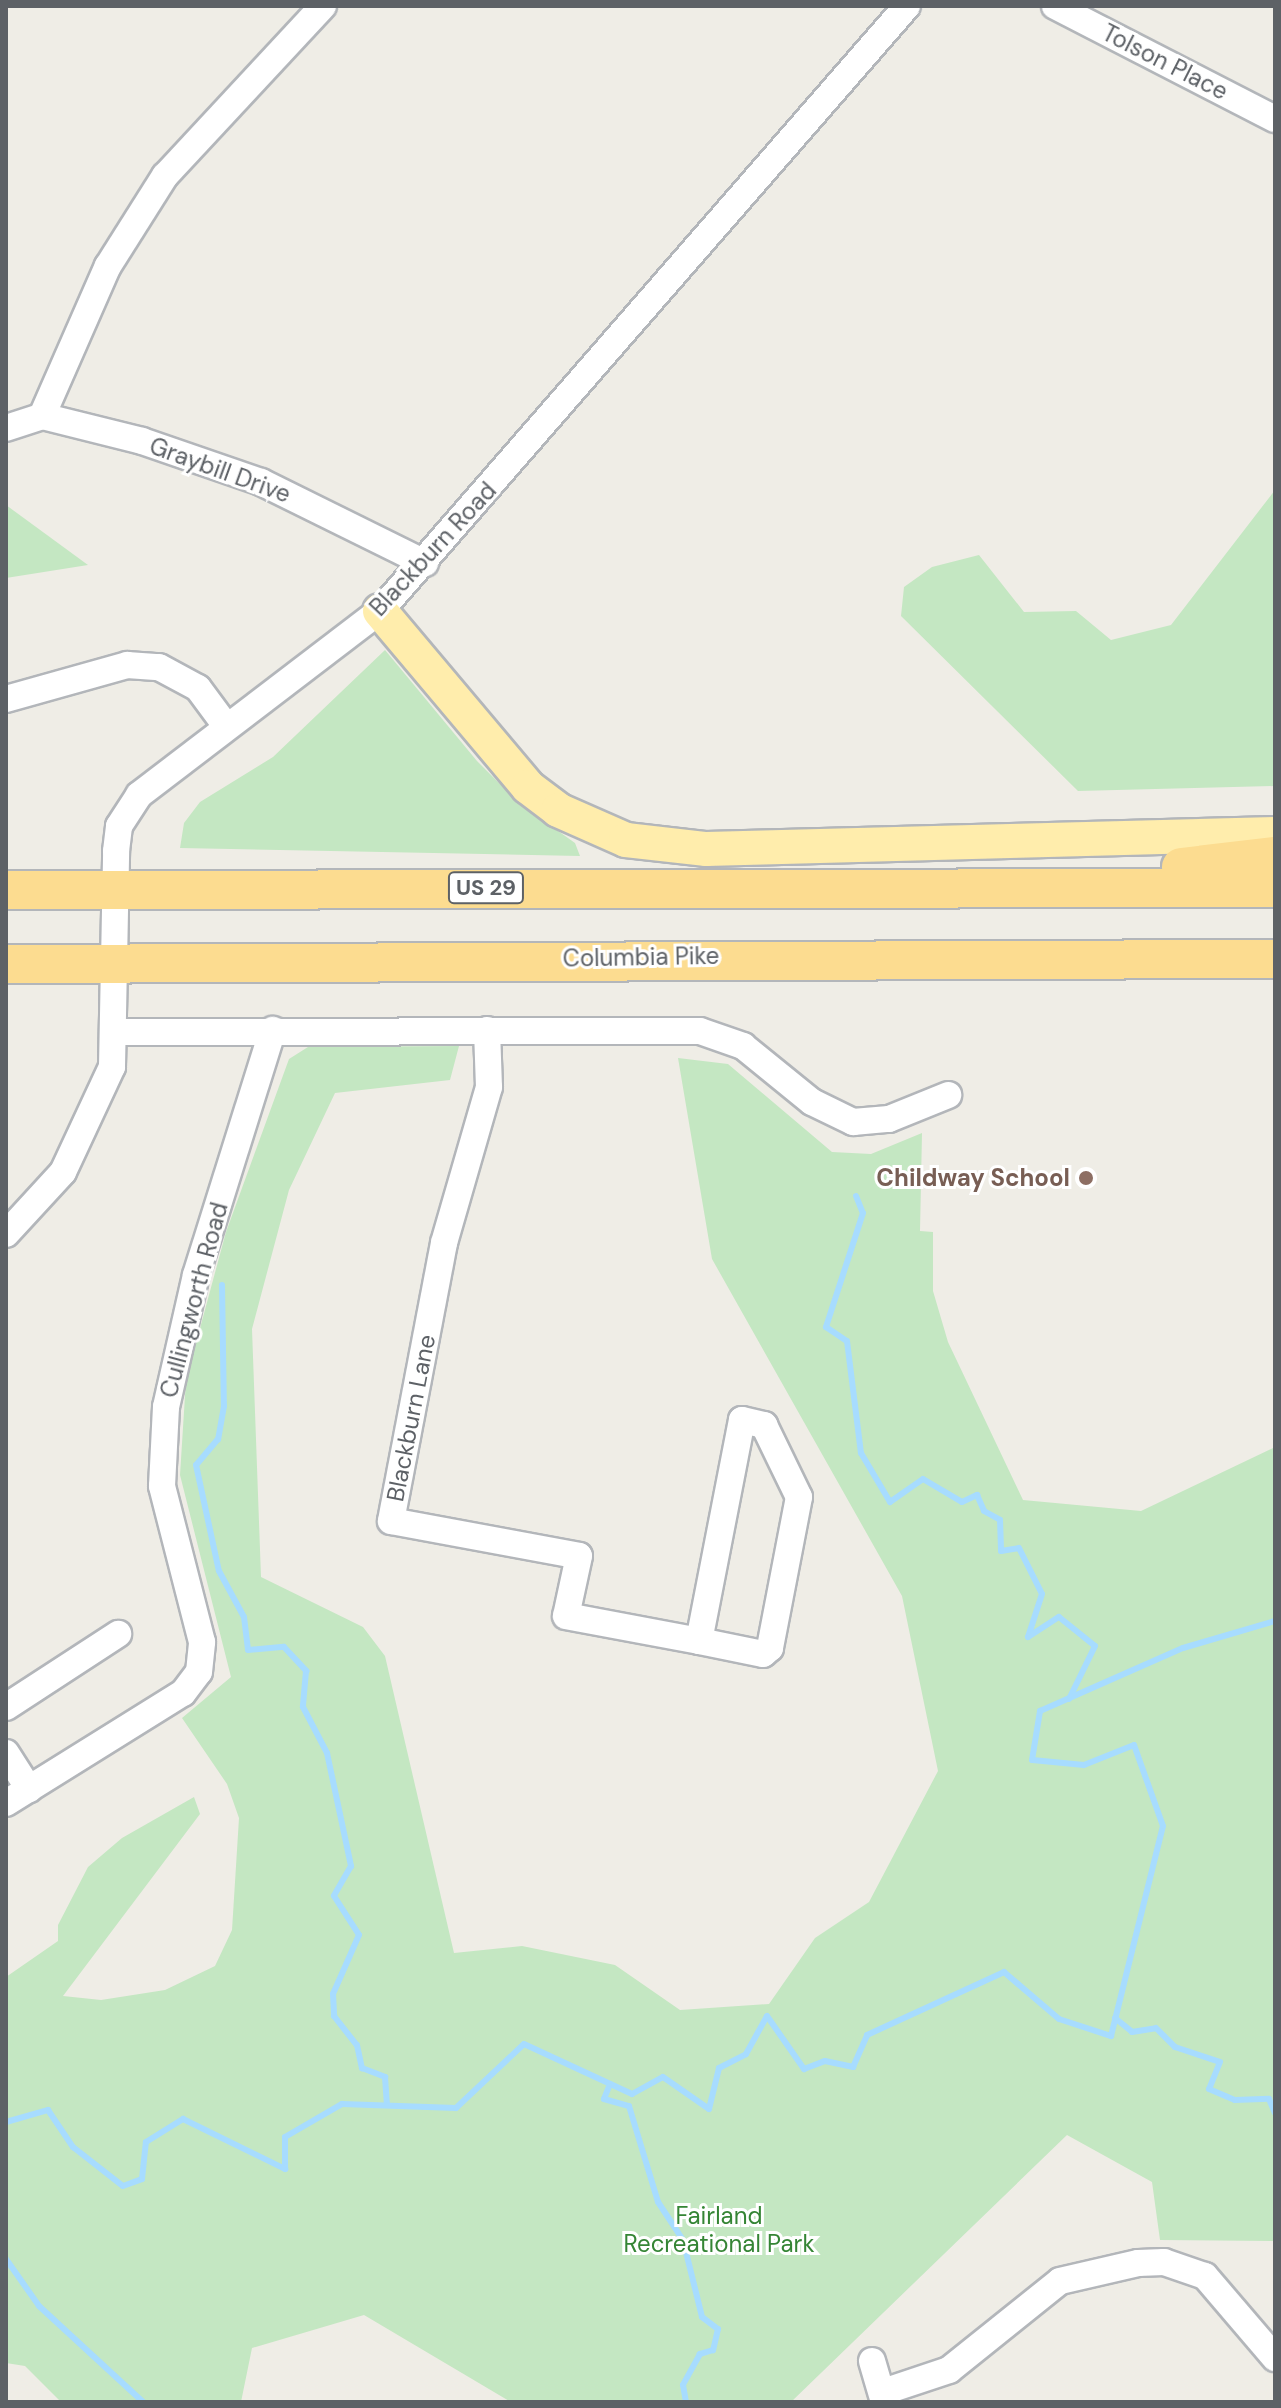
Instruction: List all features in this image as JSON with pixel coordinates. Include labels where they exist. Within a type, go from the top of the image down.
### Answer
[{"type":"highway","points":[[855,887],[1275,856]]},
{"type":"highway","name":"US 29","points":[[6,890],[1275,888]]},
{"type":"highway","name":"Columbia Pike","points":[[6,964],[1275,959]]},
{"type":"main road","points":[[380,611],[528,787],[570,816],[626,840],[706,849],[1275,834]]},
{"type":"street","points":[[6,428],[42,416],[108,266],[165,176],[323,6]]},
{"type":"street","name":"Blackburn Road","points":[[6,1234],[40,1204],[84,1137],[112,1067],[116,1032],[116,851],[127,811],[226,726],[380,611],[425,563],[907,6]]},
{"type":"street","name":"Tolson Place","points":[[1055,6],[1275,119]]},
{"type":"street","name":"Graybill Drive","points":[[42,416],[261,482],[425,563]]},
{"type":"street","points":[[6,699],[127,665],[159,667],[198,688],[226,726]]},
{"type":"street","points":[[116,1032],[657,1028],[725,1037],[812,1102],[853,1122],[889,1119],[948,1095]]},
{"type":"street","name":"Cullingworth Road","points":[[6,1803],[183,1693],[199,1672],[202,1642],[162,1486],[166,1407],[196,1275],[273,1030]]},
{"type":"street","name":"Blackburn Lane","points":[[487,1030],[489,1087],[444,1243],[391,1521],[579,1556],[566,1616],[763,1654],[770,1648],[799,1497],[764,1425],[742,1420],[699,1641]]},
{"type":"street","points":[[6,1707],[118,1634]]},
{"type":"street","points":[[6,1753],[29,1789]]},
{"type":"street","points":[[872,2361],[883,2397],[949,2370],[1060,2281],[1138,2263],[1164,2262],[1205,2276],[1275,2358]]},
{"type":"green space","points":[[1275,490],[1275,786],[1078,791],[901,616],[904,587],[932,567],[979,555],[1024,612],[1076,611],[1111,640],[1171,625]]},
{"type":"green space","points":[[6,505],[88,565],[6,578]]},
{"type":"green space","points":[[385,650],[477,761],[520,804],[575,843],[580,856],[180,848],[184,823],[200,802],[273,757]]},
{"type":"green space","name":"Fairland Recreational Park","points":[[459,1046],[450,1080],[335,1093],[289,1190],[252,1329],[261,1577],[363,1627],[385,1656],[454,1953],[522,1946],[615,1965],[680,2010],[769,2004],[815,1938],[869,1902],[938,1771],[902,1596],[712,1259],[678,1058],[728,1064],[832,1152],[871,1154],[922,1133],[920,1231],[933,1232],[933,1291],[948,1342],[1023,1500],[1141,1511],[1275,1447],[1275,2241],[1160,2240],[1152,2182],[1067,2135],[791,2402],[511,2402],[364,2315],[252,2348],[241,2402],[61,2402],[25,2366],[6,2363],[6,1977],[58,1941],[58,1925],[88,1867],[122,1838],[194,1797],[200,1814],[63,1996],[101,2000],[165,1990],[215,1966],[232,1930],[239,1818],[227,1784],[182,1718],[231,1677],[180,1475],[186,1380],[226,1232],[289,1059],[308,1047]]},
{"type":"waterway","points":[[856,1196],[863,1213],[826,1327],[847,1341],[861,1453],[890,1502],[923,1479],[962,1502],[977,1495],[984,1511],[1000,1520],[1001,1551],[1019,1548],[1042,1594],[1028,1637],[1059,1617],[1095,1646],[1069,1699]]},
{"type":"waterway","points":[[222,1285],[224,1406],[218,1439],[196,1465],[219,1571],[244,1617],[248,1650],[284,1647],[306,1671],[303,1707],[327,1753],[351,1866],[334,1896],[359,1935],[333,1994],[334,2016],[357,2045],[362,2068],[385,2077],[387,2105]]},
{"type":"waterway","points":[[6,2122],[48,2110],[73,2147],[123,2186],[142,2179],[146,2142],[183,2119],[285,2169],[285,2137],[342,2104],[456,2108],[524,2044],[632,2094],[663,2077],[709,2109],[719,2068],[746,2054],[767,2016],[804,2069],[825,2061],[853,2067],[867,2035],[1004,1972],[1059,2019],[1111,2036],[1163,1826],[1134,1745],[1084,1765],[1032,1760],[1040,1711],[1183,1648],[1275,1621]]},
{"type":"waterway","points":[[1115,2018],[1132,2032],[1156,2028],[1175,2047],[1220,2062],[1209,2089],[1235,2100],[1269,2099],[1275,2113]]},
{"type":"waterway","points":[[610,2084],[604,2099],[629,2106],[658,2202],[683,2240],[702,2317],[718,2329],[713,2350],[700,2354],[683,2385],[686,2402]]},
{"type":"waterway","points":[[6,2259],[39,2306],[143,2402]]},
{"type":"place","name":"Childway School","points":[[1086,1178]]}]
